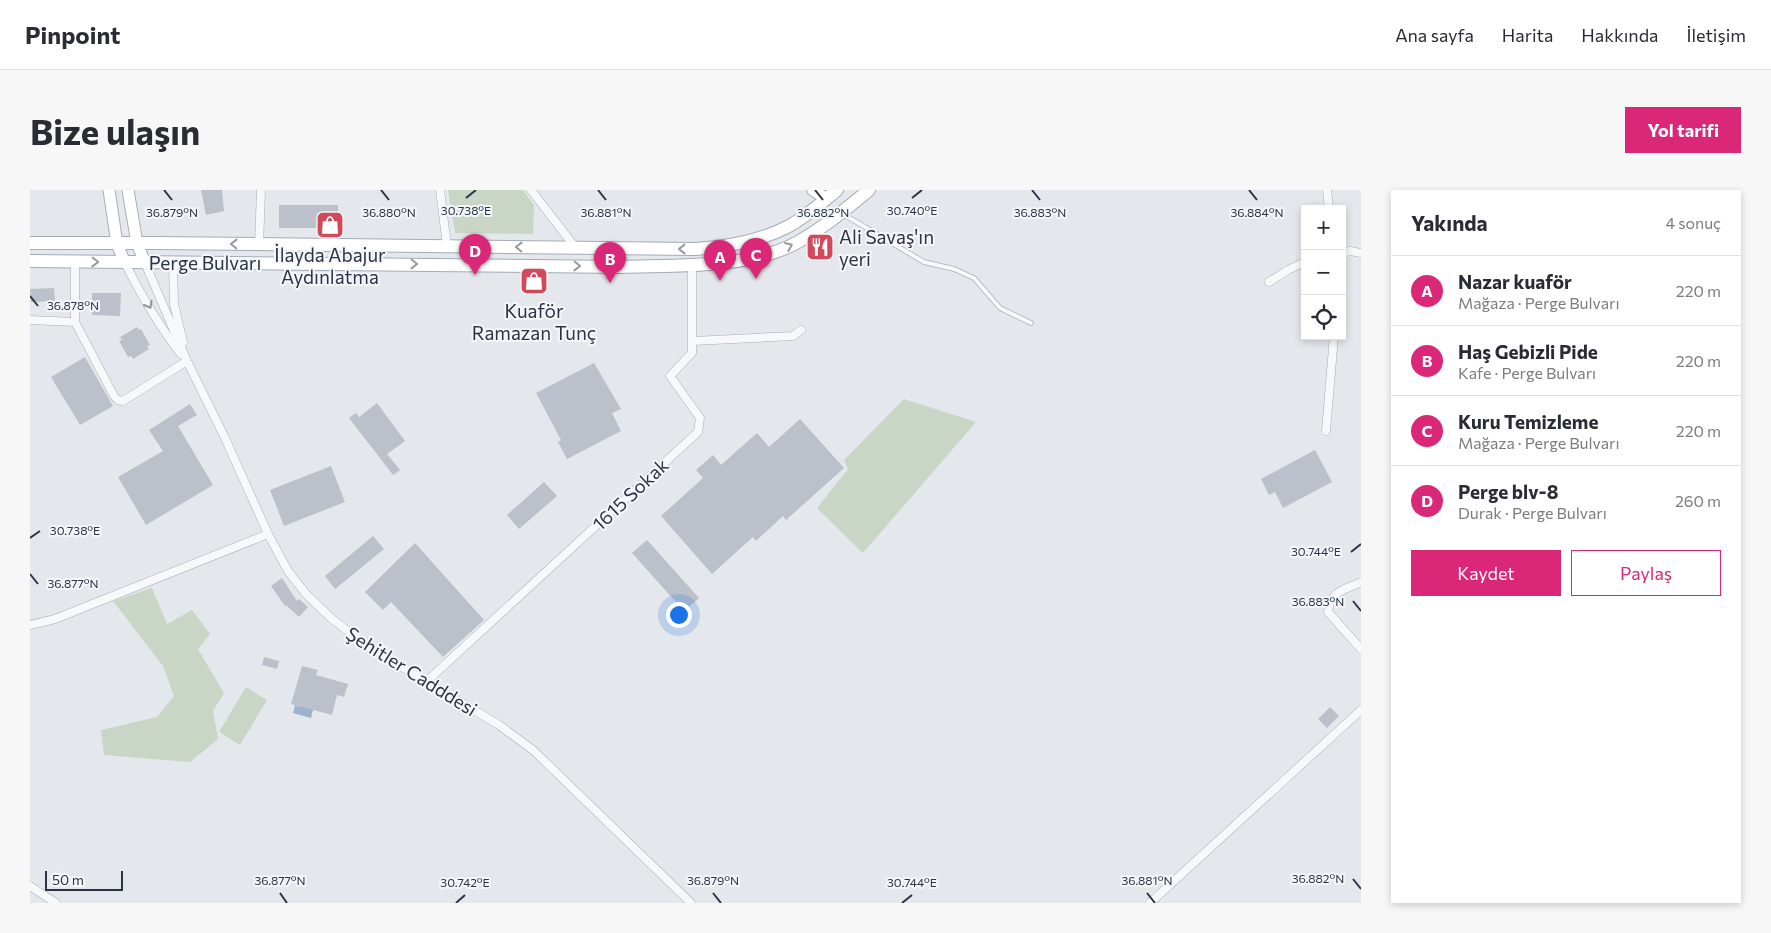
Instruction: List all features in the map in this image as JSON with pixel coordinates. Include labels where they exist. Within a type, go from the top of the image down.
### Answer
[{"type":"main road","points":[[109,190],[117,244],[125,263]]},
{"type":"main road","points":[[128,190],[137,243],[146,262]]},
{"type":"main road","points":[[813,190],[827,199]]},
{"type":"main road","name":"Perge Bulvarı","points":[[30,243],[696,249],[735,245],[760,238],[787,227],[807,215],[837,190]]},
{"type":"main road","name":"Perge Bulvarı","points":[[30,260],[125,263],[622,267],[692,265],[760,257],[797,242],[841,213],[869,190]]},
{"type":"street","points":[[259,245],[261,190]]},
{"type":"street","points":[[440,190],[447,246]]},
{"type":"street","points":[[531,190],[575,247]]},
{"type":"street","points":[[1327,190],[1329,205]]},
{"type":"street","points":[[1346,252],[1361,253]]},
{"type":"street","points":[[75,262],[75,322],[114,396],[118,400],[124,401],[187,361]]},
{"type":"street","points":[[146,262],[187,361]]},
{"type":"street","points":[[173,262],[174,304],[187,361]]},
{"type":"street","points":[[125,263],[165,333],[187,361]]},
{"type":"street","points":[[1269,282],[1301,264]]},
{"type":"street","name":"1615 Sokak","points":[[426,682],[698,432],[700,418],[670,376],[692,353],[692,265]]},
{"type":"street","points":[[30,320],[75,322]]},
{"type":"street","points":[[693,341],[793,336],[801,330]]},
{"type":"street","points":[[1326,431],[1334,340]]},
{"type":"street","name":"Şehitler Cadddesi","points":[[187,361],[225,438],[268,534],[288,571],[306,594],[322,610],[369,648],[498,725],[533,750],[691,903]]},
{"type":"street","points":[[30,625],[55,618],[268,534]]},
{"type":"street","points":[[1361,582],[1335,594],[1329,602],[1328,612],[1361,649]]},
{"type":"street","points":[[1150,903],[1361,710]]},
{"type":"street","points":[[30,898],[32,888],[56,903]]},
{"type":"lane","points":[[841,213],[924,262],[954,269],[974,278],[1000,308],[1031,323]]},
{"type":"green space","points":[[448,190],[523,190],[534,205],[533,234],[455,233]]},
{"type":"green space","points":[[904,399],[976,422],[863,553],[817,508],[848,469],[844,460]]},
{"type":"green space","points":[[152,588],[167,624],[192,610],[210,634],[198,649],[224,693],[213,711],[218,739],[190,762],[104,755],[101,730],[157,717],[174,696],[163,666],[113,601]]},
{"type":"green space","points":[[246,687],[267,700],[240,745],[219,732]]},
{"type":"water","points":[[302,704],[313,710],[311,718],[293,713],[295,705],[301,707]]},
{"type":"building","points":[[201,190],[222,190],[224,211],[206,215]]},
{"type":"building","points":[[279,205],[338,205],[338,228],[279,228]]},
{"type":"building","points":[[54,288],[55,301],[31,302],[30,289]]},
{"type":"building","points":[[92,293],[121,293],[120,316],[92,315]]},
{"type":"building","points":[[137,327],[139,330],[141,329],[150,345],[147,346],[149,349],[133,359],[131,356],[128,357],[119,341],[122,340],[120,337]]},
{"type":"building","points":[[85,357],[113,406],[80,425],[51,377]]},
{"type":"building","points":[[594,363],[621,409],[612,413],[621,431],[567,459],[558,442],[561,440],[536,393]]},
{"type":"building","points":[[377,403],[405,441],[387,454],[400,470],[393,475],[349,418],[356,413],[359,417]]},
{"type":"building","points":[[190,404],[197,415],[178,426],[213,485],[146,525],[118,477],[163,451],[149,430]]},
{"type":"building","points":[[800,419],[844,468],[786,520],[783,516],[756,541],[753,537],[712,574],[661,516],[703,478],[696,470],[713,455],[721,465],[757,433],[769,447]]},
{"type":"building","points":[[1315,450],[1332,482],[1283,508],[1275,492],[1269,495],[1261,479]]},
{"type":"building","points":[[331,466],[345,502],[284,526],[270,490]]},
{"type":"building","points":[[544,482],[557,496],[519,529],[507,515]]},
{"type":"building","points":[[373,536],[384,549],[335,589],[325,576]]},
{"type":"building","points":[[647,540],[699,598],[684,611],[632,553]]},
{"type":"building","points":[[415,543],[484,620],[443,657],[391,602],[383,610],[365,592]]},
{"type":"building","points":[[282,578],[297,601],[299,599],[308,607],[299,617],[285,606],[271,586]]},
{"type":"building","points":[[264,657],[279,661],[277,669],[262,665]]},
{"type":"building","points":[[302,666],[318,670],[316,675],[348,684],[344,697],[337,695],[332,715],[291,704]]},
{"type":"building","points":[[1330,707],[1339,716],[1327,728],[1318,719]]},
{"type":"place","name":"İlayda Abajur Aydınlatma","points":[[330,225]]},
{"type":"place","name":"Ali Savaş'ın yeri","points":[[820,247]]},
{"type":"place","name":"Perge blv-8","points":[[475,275]]},
{"type":"place","name":"Kuru Temizleme","points":[[756,279]]},
{"type":"place","name":"Kuaför Ramazan Tunç","points":[[534,281]]},
{"type":"place","name":"Nazar kuaför","points":[[720,281]]},
{"type":"place","name":"Haş Gebizli Pide","points":[[610,283]]}]
